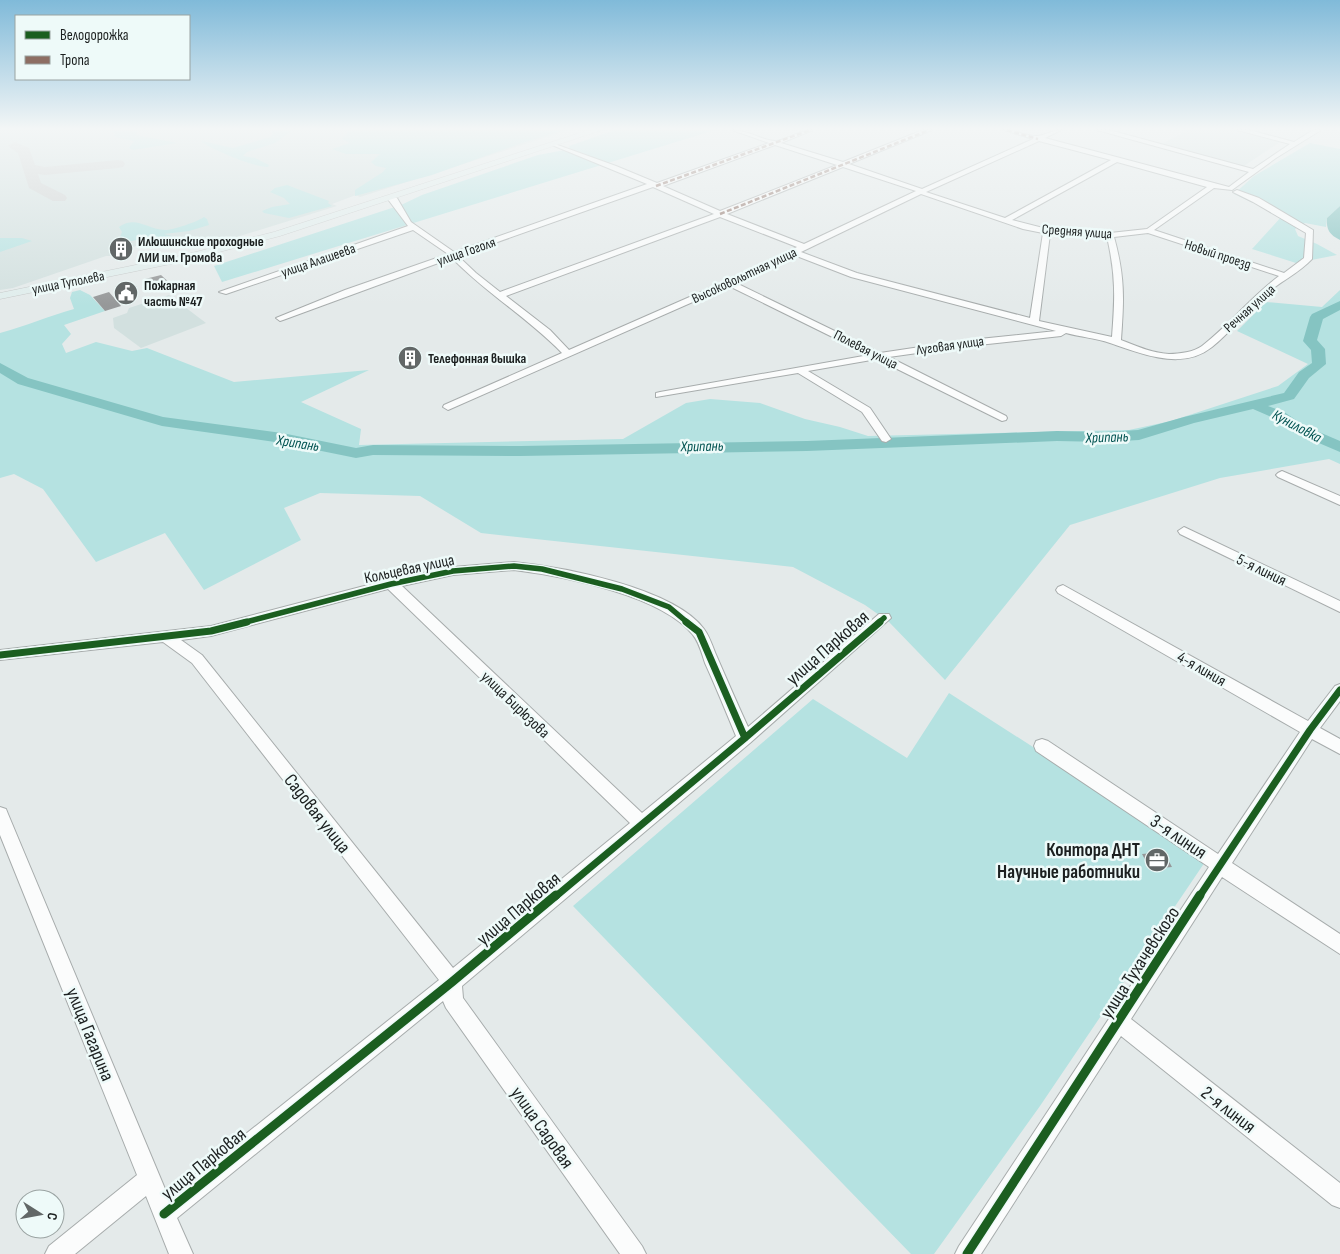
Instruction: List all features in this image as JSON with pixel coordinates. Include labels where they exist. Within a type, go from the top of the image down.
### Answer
[{"type":"main road","name":"улица Туполева","points":[[224,249],[408,189]]},
{"type":"main road","name":"улица Туполева","points":[[0,296],[224,249],[420,189]]},
{"type":"street","name":"улица Гоголя","points":[[280,318],[644,189]]},
{"type":"street","points":[[662,189],[803,247]]},
{"type":"street","points":[[500,296],[784,189]]},
{"type":"street","name":"Средняя улица","points":[[914,189],[922,191],[924,194],[1026,227],[1047,231],[1110,235],[1149,231]]},
{"type":"street","name":"Высоковольтная улица","points":[[448,407],[729,283],[928,189]]},
{"type":"street","points":[[1007,220],[1064,189]]},
{"type":"street","points":[[1149,231],[1162,220],[1210,189]]},
{"type":"street","points":[[1224,189],[1234,189]]},
{"type":"street","name":"Речная улица","points":[[1072,332],[1093,335],[1138,351],[1156,355],[1192,355],[1204,348],[1230,326],[1263,292],[1308,259],[1310,232],[1234,189]]},
{"type":"street","points":[[391,198],[408,223],[454,255],[473,275],[547,332],[568,353]]},
{"type":"street","name":"улица Алашеева","points":[[223,292],[413,227]]},
{"type":"street","points":[[1034,322],[1047,231]]},
{"type":"street","name":"Новый проезд","points":[[1149,231],[1286,276]]},
{"type":"street","points":[[1110,235],[1118,266],[1120,295],[1116,342]]},
{"type":"street","points":[[794,252],[854,275],[1072,332]]},
{"type":"street","name":"Полевая улица","points":[[729,283],[1002,418]]},
{"type":"street","name":"Луговая улица","points":[[660,395],[879,356],[999,338],[1072,332]]},
{"type":"street","points":[[800,370],[866,410],[886,439]]},
{"type":"street","points":[[1282,475],[1340,501]]},
{"type":"street","name":"5-я линия","points":[[1184,531],[1340,607]]},
{"type":"street","name":"Кольцевая улица","points":[[0,655],[166,637],[220,629],[391,584],[453,571],[514,566],[542,569],[622,589],[669,607],[699,632],[745,738]]},
{"type":"street","name":"улица Бирюзова","points":[[391,584],[642,824]]},
{"type":"street","name":"4-я линия","points":[[1063,590],[1340,747]]},
{"type":"street","name":"улица Парковая","points":[[164,1214],[452,992],[642,824],[884,618]]},
{"type":"street","name":"Садовая улица","points":[[166,637],[197,659],[452,992]]},
{"type":"street","name":"улица Тухачевского","points":[[967,1254],[1220,865],[1310,730],[1340,690]]},
{"type":"street","name":"3-я линия","points":[[1042,746],[1180,836],[1340,945]]},
{"type":"street","name":"улица Гагарина","points":[[0,814],[181,1254]]},
{"type":"street","name":"улица Садовая","points":[[452,992],[634,1254]]},
{"type":"street","name":"2-я линия","points":[[1118,1021],[1340,1197]]},
{"type":"street","points":[[57,1254],[150,1179]]},
{"type":"shaded area","points":[[0,189],[386,189],[360,197],[356,195],[332,204],[337,206],[201,248],[138,245],[114,256],[106,256],[13,288],[0,290]]},
{"type":"shaded area","points":[[274,189],[296,189],[329,201],[328,203],[332,206],[289,218],[264,213],[262,211],[272,207],[290,204],[284,198],[270,192]]},
{"type":"shaded area","points":[[357,189],[382,189],[355,196],[355,190]]},
{"type":"shaded area","points":[[441,189],[525,189],[222,282],[214,266],[401,205]]},
{"type":"shaded area","points":[[1240,189],[1340,189],[1340,206],[1327,218],[1326,227],[1305,223],[1295,229],[1298,236],[1337,255],[1296,263],[1252,249],[1282,216],[1234,194]]},
{"type":"shaded area","points":[[1340,206],[1340,240],[1329,232],[1327,218]]},
{"type":"shaded area","points":[[204,217],[209,225],[189,231],[164,234],[172,236],[166,238],[140,239],[121,243],[113,242],[120,237],[122,232],[119,227],[131,222],[165,230],[185,225]]},
{"type":"shaded area","points":[[0,238],[22,238],[32,241],[0,252]]},
{"type":"shaded area","points":[[80,290],[90,295],[105,311],[64,325],[71,334],[62,344],[66,353],[96,342],[132,351],[147,348],[234,382],[369,370],[301,402],[361,429],[359,445],[623,439],[686,403],[710,399],[760,403],[805,419],[868,436],[1129,430],[1171,421],[1278,386],[1308,364],[1237,331],[1266,302],[1322,307],[1340,290],[1340,464],[1329,459],[1220,478],[1070,525],[945,680],[889,622],[865,605],[793,567],[481,533],[420,496],[320,493],[284,508],[301,540],[204,590],[165,533],[96,562],[43,489],[14,474],[0,478],[0,333],[74,309],[70,298],[72,292]]},
{"type":"shaded area","points":[[169,295],[206,323],[141,348],[114,328],[113,318],[127,313],[129,308]]},
{"type":"shaded area","points":[[949,693],[1207,859],[1040,1106],[934,1254],[911,1254],[573,906],[813,699],[907,758]]},
{"type":"building","points":[[161,275],[173,286],[157,291],[145,279]]},
{"type":"building","points":[[109,292],[121,306],[105,311],[93,297]]},
{"type":"building","name":"Контора ДНТ Научные работники","points":[[1164,852],[1172,867],[1150,869],[1142,854]]},
{"type":"waterway","name":"Хрипань","points":[[1256,404],[1289,396],[1304,375],[1319,364],[1318,349],[1310,341],[1317,317],[1340,305]]},
{"type":"waterway","name":"Хрипань","points":[[0,367],[23,381],[162,421],[282,438],[356,453],[373,450],[520,451],[807,446],[1057,436],[1105,437],[1139,435],[1189,420],[1256,404]]},
{"type":"waterway","name":"Куниловка","points":[[1256,404],[1260,408],[1279,415],[1299,429],[1340,447]]},
{"type":"taxiway","points":[[41,189],[59,198]]},
{"type":"marked path","points":[[720,214],[783,189]]},
{"type":"cycle path","points":[[0,655],[211,631],[391,584],[453,571],[514,566],[542,569],[622,589],[669,607],[699,632],[745,738]]},
{"type":"cycle path","points":[[164,1214],[452,982],[745,738],[884,618]]},
{"type":"cycle path","points":[[967,1254],[1220,865],[1310,730],[1340,690]]},
{"type":"place","name":"Илюшинские проходные ЛИИ им. Громова","points":[[121,249]]},
{"type":"place","name":"Пожарная часть №47","points":[[126,293]]},
{"type":"place","name":"Телефонная вышка","points":[[410,358]]},
{"type":"place","name":"Контора ДНТ Научные работники","points":[[1157,860]]}]
